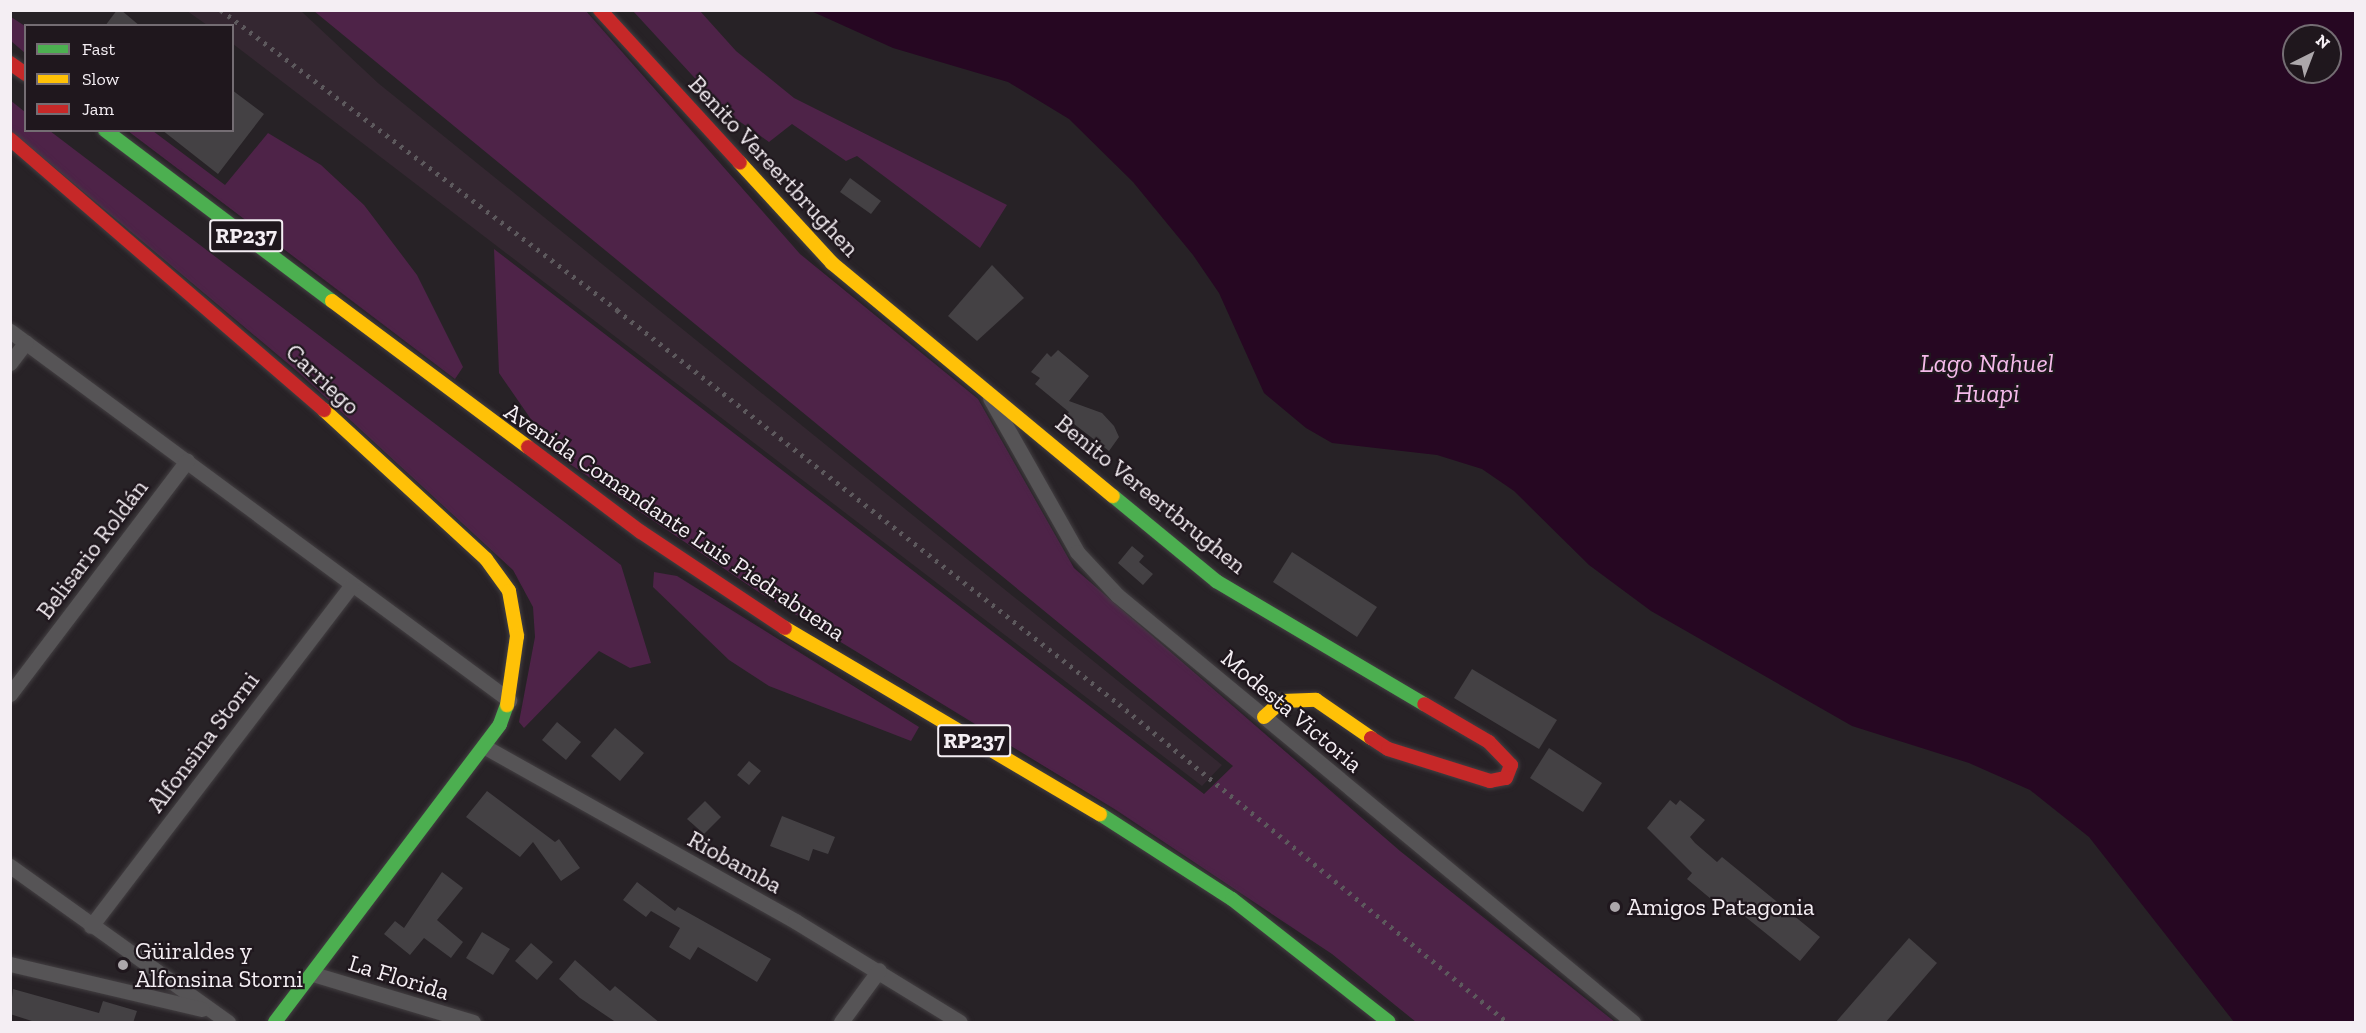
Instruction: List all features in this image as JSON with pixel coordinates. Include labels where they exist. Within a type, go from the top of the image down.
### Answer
[{"type":"street","name":"Benito Vereertbrughen","points":[[600,10],[795,228],[1216,581],[1490,742],[1511,765],[1506,778],[1490,782],[1388,749],[1316,700],[1281,701],[1264,717]]},
{"type":"street","points":[[10,63],[24,73]]},
{"type":"street","name":"Avenida Comandante Luis Piedrabuena","points":[[108,132],[641,532],[768,618],[1130,832],[1232,899],[1389,1023]]},
{"type":"street","name":"Carriego","points":[[10,139],[267,358],[486,560],[509,591],[517,636],[509,700],[485,747],[275,1023]]},
{"type":"street","points":[[10,331],[187,461],[351,586],[509,700]]},
{"type":"street","points":[[10,363],[26,342]]},
{"type":"street","name":"Modesta Victoria","points":[[982,384],[1077,552],[1117,595],[1634,1023]]},
{"type":"street","name":"Belisario Roldán","points":[[10,694],[187,461]]},
{"type":"street","name":"Alfonsina Storni","points":[[91,926],[351,586]]},
{"type":"street","name":"Riobamba","points":[[485,747],[879,970],[960,1023]]},
{"type":"street","points":[[10,866],[228,1023]]},
{"type":"street","points":[[10,964],[208,1010]]},
{"type":"street","points":[[841,1023],[879,970]]},
{"type":"street","name":"La Florida","points":[[313,974],[473,1023]]},
{"type":"shaded area","points":[[187,11],[301,11],[378,83],[1222,765],[1202,786],[234,45],[234,24],[206,24]]},
{"type":"shaded area","points":[[314,11],[586,11],[800,254],[978,399],[1074,568],[1400,851],[1615,1022],[1416,1022],[1332,954],[1116,810],[757,591],[555,454],[499,373],[494,249],[1204,794],[1233,766]]},
{"type":"shaded area","points":[[633,11],[700,11],[736,51],[794,98],[1007,205],[980,248],[857,156],[846,161],[792,124],[769,142],[726,112]]},
{"type":"shaded area","points":[[11,17],[24,25],[24,52],[11,41]]},
{"type":"shaded area","points":[[10,100],[24,111],[24,132],[51,132],[621,565],[651,663],[630,668],[599,651],[524,728],[519,722],[535,637],[533,607],[513,570],[298,372],[11,131]]},
{"type":"shaded area","points":[[129,132],[154,132],[225,185],[268,133],[321,165],[364,205],[417,275],[463,367],[455,379]]},
{"type":"shaded area","points":[[654,572],[677,576],[919,727],[911,741],[769,686],[729,660],[653,587]]},
{"type":"water","name":"Lago Nahuel Huapi","points":[[811,11],[2355,11],[2355,1022],[2234,1022],[2089,837],[2030,790],[1969,763],[1852,726],[1651,611],[1589,565],[1514,491],[1482,469],[1437,455],[1332,443],[1306,428],[1264,393],[1219,293],[1193,255],[1133,182],[1069,119],[1008,82],[893,48]]},
{"type":"building","points":[[117,10],[121,10],[138,24],[106,24]]},
{"type":"building","points":[[234,92],[264,114],[218,174],[165,132],[234,132]]},
{"type":"building","points":[[850,178],[881,201],[871,214],[840,192]]},
{"type":"building","points":[[992,265],[1024,298],[977,341],[948,316]]},
{"type":"building","points":[[1058,350],[1089,376],[1069,401],[1102,413],[1114,426],[1119,437],[1109,451],[1065,417],[1069,412],[1035,384],[1040,378],[1031,372],[1047,353],[1051,357]]},
{"type":"building","points":[[1132,546],[1144,556],[1139,562],[1153,574],[1143,585],[1118,563]]},
{"type":"building","points":[[1292,552],[1377,607],[1357,637],[1273,582]]},
{"type":"building","points":[[1472,669],[1557,720],[1539,749],[1454,698]]},
{"type":"building","points":[[557,722],[581,742],[566,760],[542,740]]},
{"type":"building","points":[[615,728],[644,753],[620,781],[591,756]]},
{"type":"building","points":[[1549,748],[1602,783],[1583,812],[1530,778]]},
{"type":"building","points":[[749,761],[761,771],[749,785],[737,775]]},
{"type":"building","points":[[487,791],[555,842],[559,839],[580,868],[561,881],[533,842],[520,857],[466,817]]},
{"type":"building","points":[[1670,800],[1676,805],[1680,800],[1705,820],[1690,837],[1695,843],[1717,862],[1722,857],[1820,937],[1800,961],[1722,898],[1717,904],[1687,879],[1692,873],[1647,828]]},
{"type":"building","points":[[705,801],[721,817],[704,834],[687,819]]},
{"type":"building","points":[[782,816],[835,837],[828,854],[813,849],[809,861],[770,846]]},
{"type":"building","points":[[442,872],[463,888],[437,920],[463,942],[451,958],[424,938],[410,955],[384,934],[395,921],[404,928]]},
{"type":"building","points":[[637,882],[675,911],[678,907],[771,959],[757,982],[698,947],[690,960],[669,947],[680,928],[651,911],[646,917],[623,900]]},
{"type":"building","points":[[482,932],[510,949],[493,975],[466,958]]},
{"type":"building","points":[[1909,938],[1937,963],[1885,1023],[1835,1023]]},
{"type":"building","points":[[531,943],[553,962],[537,980],[515,961]]},
{"type":"building","points":[[575,960],[610,991],[615,986],[660,1023],[617,1023],[580,998],[559,979]]},
{"type":"building","points":[[13,989],[99,1013],[103,1001],[137,1011],[133,1023],[38,1023],[10,1014]]},
{"type":"railway","points":[[221,10],[617,310],[1119,704],[1507,1022]]},
{"type":"traffic: fast","points":[[108,132],[332,301]]},
{"type":"traffic: fast","points":[[1113,496],[1216,581],[1424,704]]},
{"type":"traffic: fast","points":[[275,1022],[500,724],[507,705]]},
{"type":"traffic: fast","points":[[1100,814],[1232,899],[1389,1022]]},
{"type":"traffic: slow","points":[[740,163],[832,263],[1113,496]]},
{"type":"traffic: slow","points":[[332,301],[528,447]]},
{"type":"traffic: slow","points":[[324,410],[486,559],[509,591],[517,636],[507,705]]},
{"type":"traffic: slow","points":[[785,628],[1100,814]]},
{"type":"traffic: slow","points":[[1264,717],[1282,701],[1316,700],[1371,738]]},
{"type":"traffic: jam","points":[[600,10],[740,163]]},
{"type":"traffic: jam","points":[[10,63],[24,73]]},
{"type":"traffic: jam","points":[[10,139],[324,410]]},
{"type":"traffic: jam","points":[[528,447],[641,532],[785,628]]},
{"type":"traffic: jam","points":[[1371,738],[1388,749],[1490,781],[1506,778],[1511,765],[1489,742],[1424,704]]},
{"type":"place","name":"Amigos Patagonia","points":[[1615,907]]},
{"type":"place","name":"Güiraldes y Alfonsina Storni","points":[[123,965]]}]
